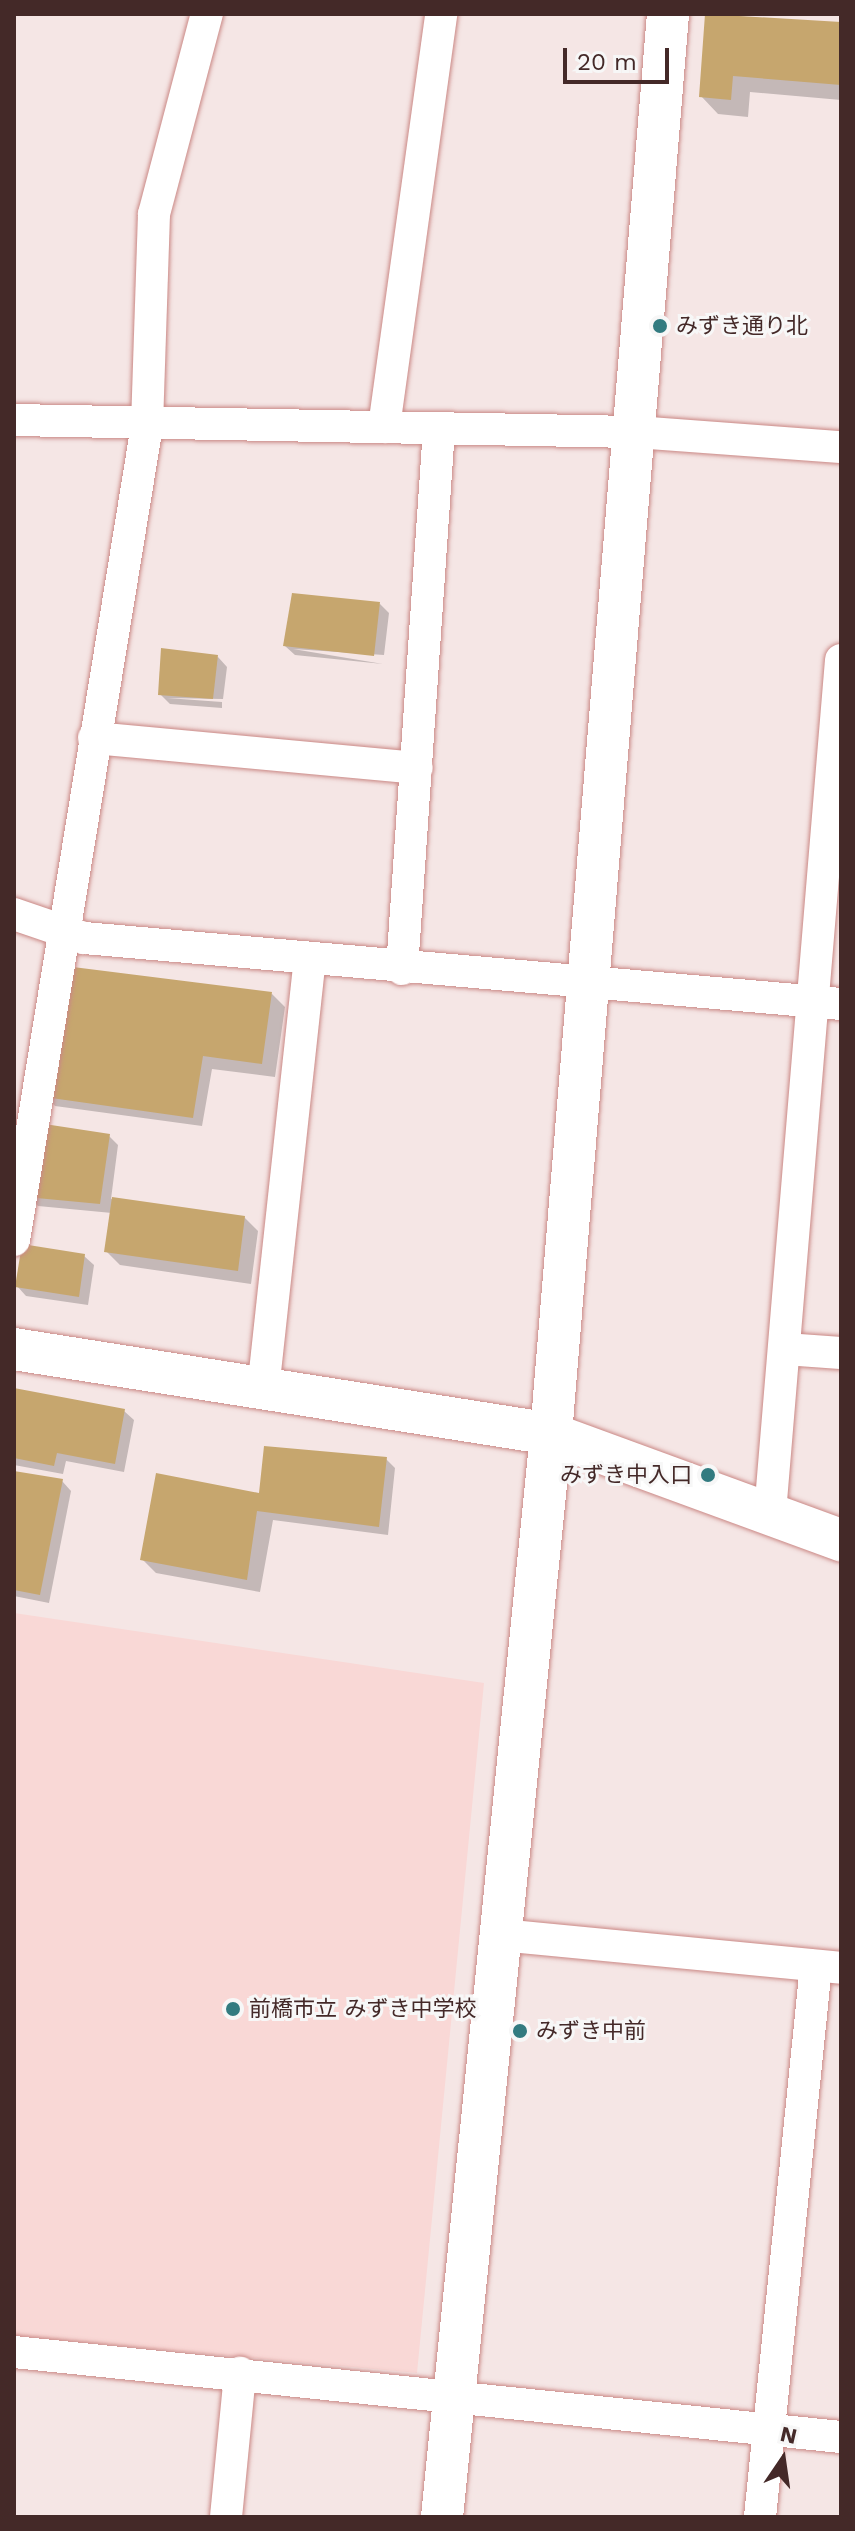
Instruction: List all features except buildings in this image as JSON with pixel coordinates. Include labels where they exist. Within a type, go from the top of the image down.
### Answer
[{"type":"street","points":[[14,1240],[147,425],[150,244],[207,14]]},
{"type":"street","points":[[384,427],[441,14]]},
{"type":"street","points":[[442,2517],[551,1434],[668,14]]},
{"type":"street","points":[[14,420],[147,425],[635,432],[841,447]]},
{"type":"street","points":[[402,969],[439,429]]},
{"type":"street","points":[[770,1513],[785,1349],[828,1003],[841,660]]},
{"type":"street","points":[[94,738],[417,768]]},
{"type":"street","points":[[14,914],[62,934],[588,988],[828,1003]]},
{"type":"street","points":[[263,1390],[310,960]]},
{"type":"street","points":[[14,1349],[551,1434],[841,1540]]},
{"type":"street","points":[[785,1349],[841,1353]]},
{"type":"street","points":[[501,1935],[828,1967],[760,2517]]},
{"type":"street","points":[[14,2352],[454,2394],[841,2437]]},
{"type":"street","points":[[226,2517],[240,2373]]},
{"type":"shaded area","name":"前橋市立 みずき中学校","points":[[14,1613],[484,1683],[417,2373],[14,2336]]},
{"type":"place","name":"みずき通り北","points":[[660,326]]},
{"type":"place","name":"みずき中入口","points":[[708,1475]]},
{"type":"place","name":"前橋市立 みずき中学校","points":[[233,2009]]},
{"type":"place","name":"みずき中前","points":[[520,2031]]}]
